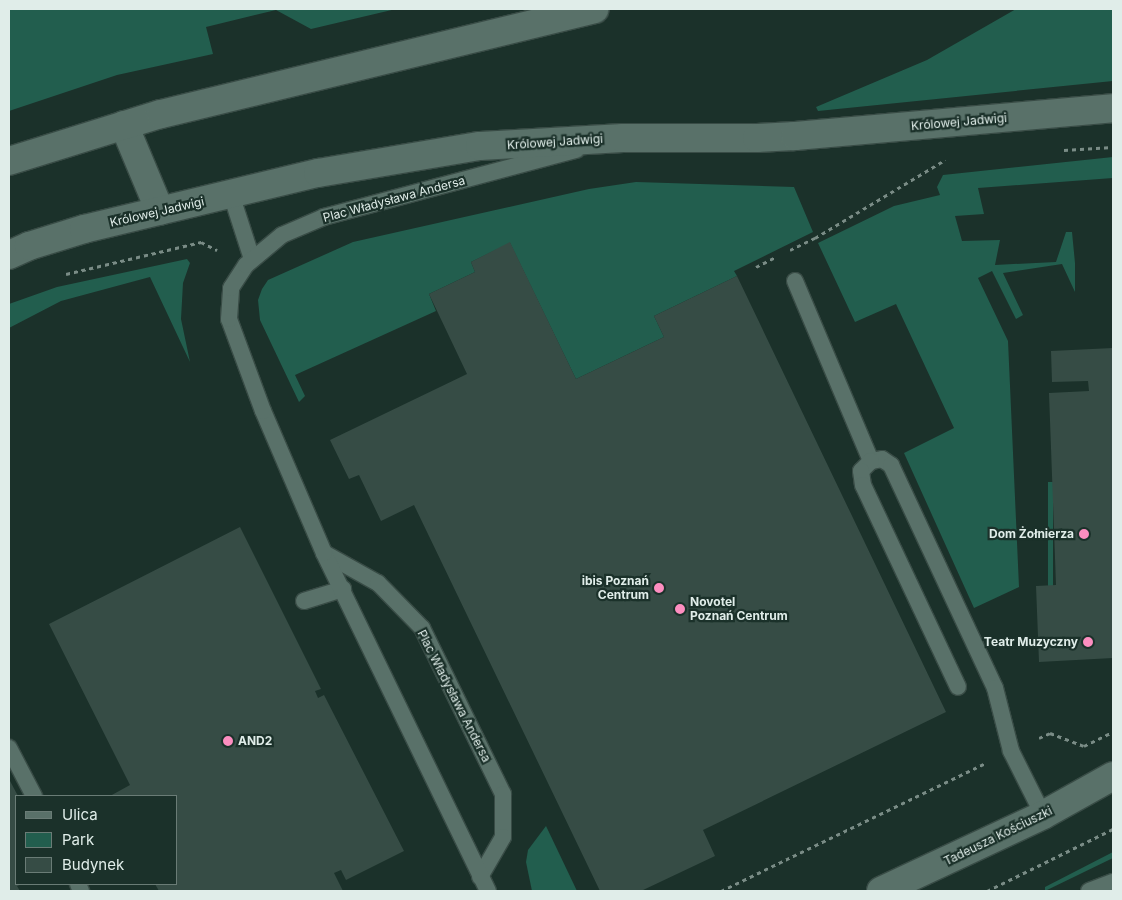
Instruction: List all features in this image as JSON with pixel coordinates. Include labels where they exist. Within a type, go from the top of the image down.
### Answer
[{"type":"street","points":[[9,161],[124,124],[169,112],[594,9]]},
{"type":"street","name":"Królowej Jadwigi","points":[[9,255],[29,246],[84,230],[318,173],[480,146],[623,138],[756,138],[795,136],[1113,108]]},
{"type":"street","points":[[124,124],[160,211]]},
{"type":"street","name":"Tadeusza Kościuszki","points":[[881,891],[1043,815],[1113,776]]},
{"type":"lane","name":"Plac Władysława Andersa","points":[[484,884],[324,553],[263,411],[229,319],[231,288],[249,262],[282,235],[324,217],[623,138]]},
{"type":"lane","points":[[231,194],[249,262]]},
{"type":"lane","points":[[795,281],[871,461]]},
{"type":"lane","points":[[958,687],[863,485],[861,471],[871,461],[882,459],[891,465],[995,688],[1011,751],[1043,815]]},
{"type":"lane","name":"Plac Władysława Andersa","points":[[324,553],[378,582],[422,628],[503,794],[503,837],[484,884]]},
{"type":"lane","points":[[304,601],[343,589]]},
{"type":"lane","points":[[9,748],[33,795]]},
{"type":"lane","points":[[1090,891],[1113,882]]},
{"type":"path","points":[[815,238],[945,160],[935,161]]},
{"type":"path","points":[[65,274],[201,242],[249,262]]},
{"type":"path","points":[[721,891],[1050,733],[1084,746],[1113,732]]},
{"type":"path","points":[[987,891],[1113,829]]},
{"type":"green space","points":[[9,9],[396,9],[311,29],[276,10],[206,27],[213,54],[117,75],[9,111]]},
{"type":"green space","points":[[1016,9],[1113,9],[1113,81],[818,111],[816,107],[927,60]]},
{"type":"green space","points":[[1113,157],[1113,178],[978,188],[984,214],[955,216],[962,241],[1000,240],[995,265],[1056,262],[1066,232],[1072,232],[1075,263],[1075,292],[1062,264],[1003,273],[1023,315],[1016,319],[992,271],[978,278],[1008,341],[1019,587],[974,608],[904,453],[954,428],[896,304],[855,322],[818,243],[894,206],[940,195],[937,187],[943,175]]},
{"type":"green space","points":[[636,182],[794,187],[813,232],[734,271],[737,276],[654,316],[664,337],[576,379],[510,243],[471,262],[475,272],[429,294],[436,311],[295,375],[305,396],[299,402],[260,320],[258,300],[268,280],[353,242],[589,189]]},
{"type":"green space","points":[[187,259],[190,263],[183,283],[181,319],[190,362],[150,277],[61,301],[9,328],[9,304],[57,287]]},
{"type":"green space","points":[[1048,482],[1053,482],[1053,586],[1048,586]]},
{"type":"green space","points":[[546,826],[577,891],[532,891],[526,862],[528,850]]},
{"type":"green space","points":[[1113,852],[1113,858],[1045,891],[1045,887]]},
{"type":"building","name":"Novotel Poznań Centrum","points":[[510,242],[576,379],[664,337],[654,316],[737,276],[946,712],[703,830],[715,856],[641,891],[600,891],[414,505],[381,521],[359,475],[349,479],[330,440],[467,374],[429,294],[475,272],[471,262]]},
{"type":"building","name":"Dom Żołnierza","points":[[1113,348],[1113,658],[1039,662],[1036,586],[1056,585],[1049,393],[1089,391],[1088,381],[1052,382],[1051,351]]},
{"type":"building","name":"AND2","points":[[240,527],[321,689],[315,691],[318,698],[324,695],[404,851],[346,880],[341,870],[334,873],[343,891],[159,891],[156,885],[178,885],[178,795],[112,795],[130,785],[49,624]]},
{"type":"building","points":[[9,779],[17,795],[15,795],[15,885],[20,885],[17,886],[20,891],[9,891]]},
{"type":"place","name":"Dom Żołnierza","points":[[1084,534]]},
{"type":"place","name":"ibis Poznań Centrum","points":[[659,588]]},
{"type":"place","name":"Novotel Poznań Centrum","points":[[680,609]]},
{"type":"place","name":"Teatr Muzyczny","points":[[1088,642]]},
{"type":"place","name":"AND2","points":[[228,741]]}]
